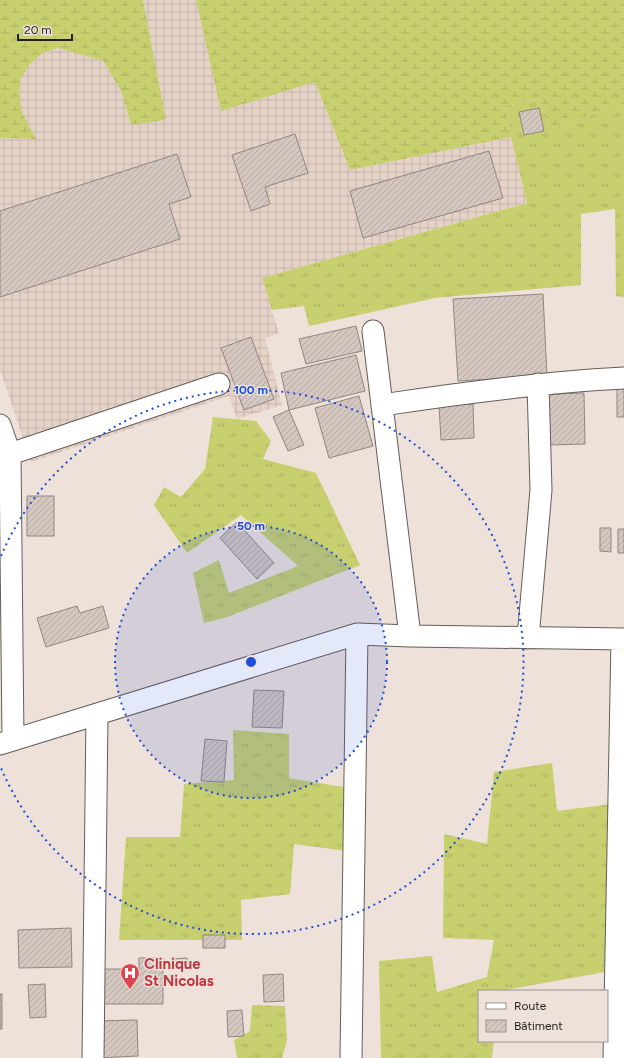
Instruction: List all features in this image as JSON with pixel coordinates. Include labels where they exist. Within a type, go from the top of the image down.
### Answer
[{"type":"street","points":[[373,331],[410,636]]},
{"type":"street","points":[[382,405],[454,394],[538,384],[624,378]]},
{"type":"street","points":[[10,454],[219,384]]},
{"type":"street","points":[[528,638],[541,490],[538,384]]},
{"type":"street","points":[[0,425],[10,454],[7,742],[357,634],[623,639],[614,1058]]},
{"type":"street","points":[[350,1058],[357,634]]},
{"type":"street","points":[[93,1058],[96,714]]},
{"type":"shaded area","points":[[143,0],[196,0],[221,111],[315,82],[350,170],[511,137],[527,203],[262,278],[279,333],[265,338],[282,405],[237,419],[229,396],[31,462],[0,370],[0,138],[35,139],[22,112],[19,92],[21,78],[30,64],[43,53],[58,48],[103,61],[121,91],[131,125],[166,120]]},
{"type":"green space","points":[[0,0],[143,0],[166,120],[131,125],[121,91],[103,61],[58,48],[43,53],[30,64],[21,78],[19,92],[22,112],[36,139],[0,138]]},
{"type":"green space","points":[[196,0],[624,0],[624,104],[551,128],[539,98],[506,106],[511,137],[350,170],[315,82],[221,111]]},
{"type":"green space","points":[[539,98],[551,128],[624,104],[624,297],[616,296],[615,209],[581,214],[581,285],[435,298],[309,326],[304,306],[272,310],[262,278],[527,203],[511,137],[506,106]]},
{"type":"green space","points":[[213,417],[256,421],[271,441],[263,459],[316,473],[360,565],[227,617],[204,623],[193,573],[219,560],[229,593],[298,566],[241,515],[187,553],[154,505],[164,487],[181,497],[205,469]]},
{"type":"green space","points":[[233,730],[289,734],[289,778],[355,789],[354,852],[294,844],[290,894],[241,900],[242,940],[119,940],[126,837],[180,837],[184,784],[234,780]]},
{"type":"green space","points":[[552,763],[557,811],[619,803],[616,970],[506,990],[478,990],[478,1042],[494,1042],[492,1058],[381,1058],[379,961],[432,956],[437,992],[487,977],[494,940],[443,938],[444,834],[487,844],[494,772]]},
{"type":"green space","points":[[252,1005],[285,1006],[287,1040],[282,1058],[237,1058],[234,1040],[250,1031]]},
{"type":"building","points":[[539,108],[544,131],[524,135],[519,112]]},
{"type":"building","points":[[295,134],[308,173],[265,187],[270,204],[251,211],[232,155]]},
{"type":"building","points":[[489,151],[503,198],[363,238],[350,191]]},
{"type":"building","points":[[177,154],[191,197],[169,204],[180,239],[0,297],[0,211]]},
{"type":"building","points":[[543,294],[547,376],[458,381],[453,299]]},
{"type":"building","points":[[356,326],[362,351],[306,364],[299,339]]},
{"type":"building","points":[[251,337],[274,399],[244,410],[221,348]]},
{"type":"building","points":[[356,355],[365,391],[289,410],[281,373]]},
{"type":"building","points":[[617,387],[624,387],[624,417],[617,417]]},
{"type":"building","points":[[584,393],[585,444],[549,445],[549,394]]},
{"type":"building","points":[[359,396],[373,446],[329,458],[315,408]]},
{"type":"building","points":[[473,404],[474,438],[441,440],[439,406]]},
{"type":"building","points":[[289,410],[304,445],[288,451],[273,417]]},
{"type":"building","points":[[27,496],[54,496],[54,536],[27,536]]},
{"type":"building","points":[[237,522],[274,563],[257,579],[220,538]]},
{"type":"building","points":[[600,528],[611,528],[611,552],[600,551]]},
{"type":"building","points":[[618,529],[624,529],[624,553],[618,553]]},
{"type":"building","points":[[77,606],[80,613],[103,606],[109,628],[46,647],[37,618]]},
{"type":"building","points":[[254,690],[284,691],[282,728],[252,727]]},
{"type":"building","points":[[205,739],[227,741],[224,782],[201,781]]},
{"type":"building","points":[[71,928],[72,967],[19,968],[18,930]]},
{"type":"building","points":[[203,935],[225,935],[225,948],[203,948]]},
{"type":"building","points":[[139,958],[163,958],[163,1004],[99,1004],[99,969],[139,969]]},
{"type":"building","points":[[187,958],[187,967],[172,968],[172,959]]},
{"type":"building","points":[[283,974],[284,1001],[264,1002],[263,975]]},
{"type":"building","points":[[45,984],[46,1017],[30,1018],[28,985]]},
{"type":"building","points":[[0,994],[2,994],[2,1029],[0,1029]]},
{"type":"building","points":[[242,1010],[244,1036],[228,1037],[227,1011]]},
{"type":"building","points":[[137,1020],[138,1056],[96,1058],[95,1021]]},
{"type":"place","name":"Clinique St Nicolas","points":[[130,990]]}]
